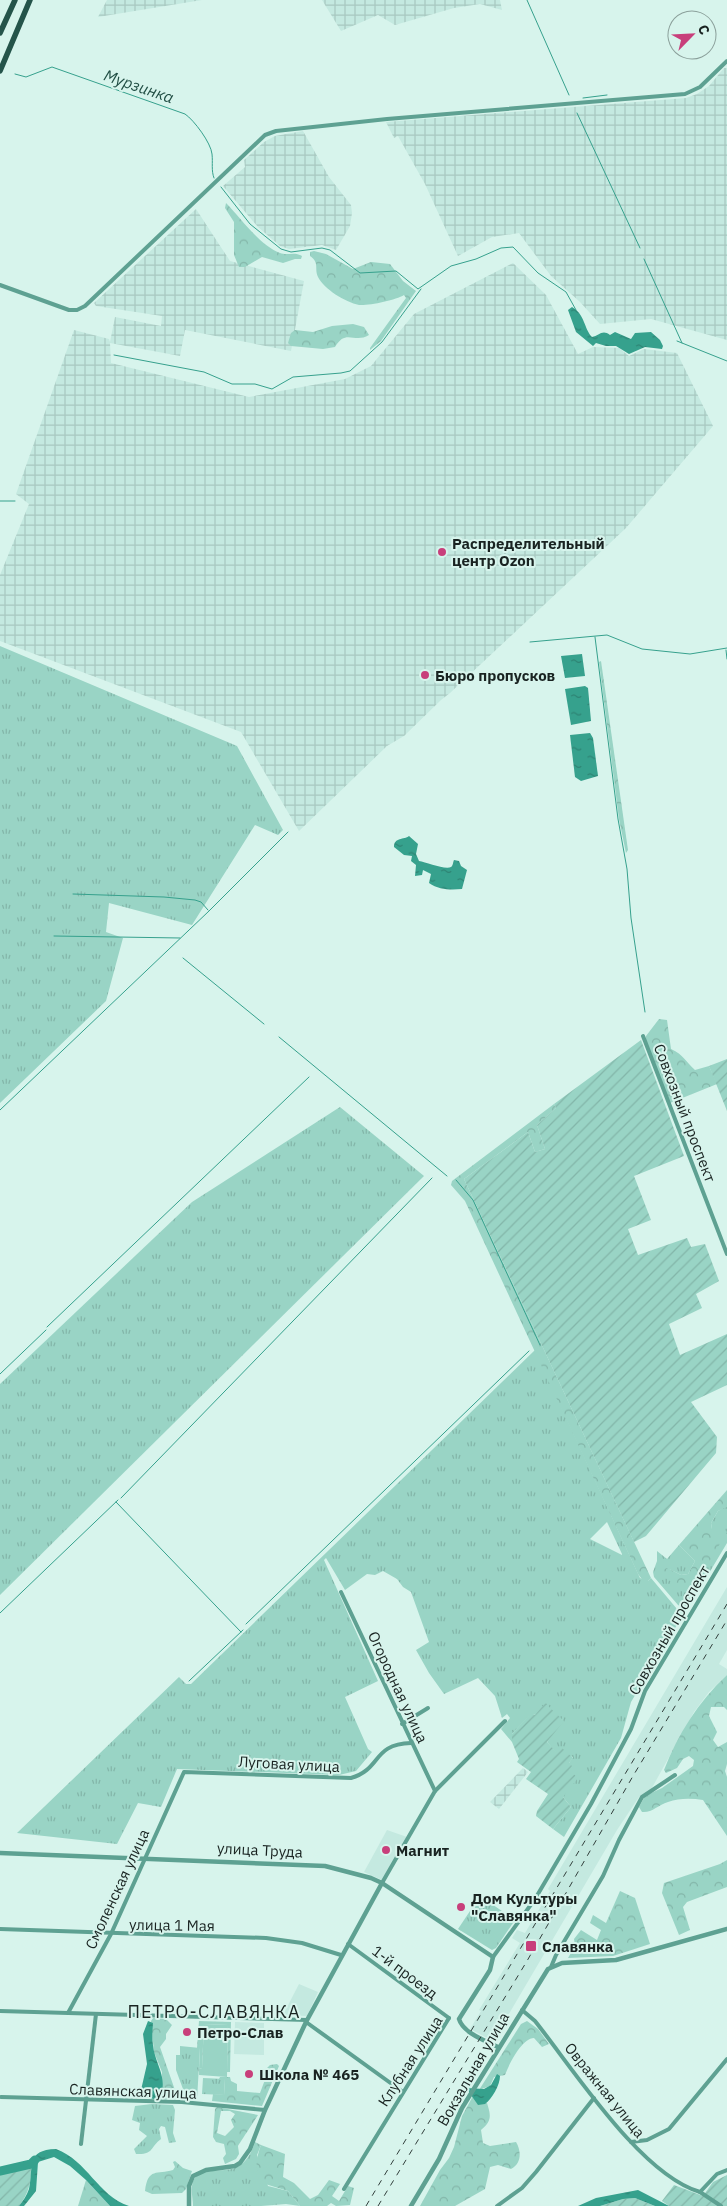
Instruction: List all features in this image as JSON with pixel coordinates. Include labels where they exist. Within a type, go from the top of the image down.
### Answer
[{"type":"main road","points":[[0,33],[15,0]]},
{"type":"main road","points":[[0,71],[30,0]]},
{"type":"street","points":[[0,285],[69,310],[77,310],[85,306],[265,135],[276,131],[387,119],[685,94],[700,87],[727,61]]},
{"type":"street","name":"Совхозный проспект","points":[[643,1036],[727,1254]]},
{"type":"street","name":"Совхозный проспект","points":[[634,1720],[645,1691],[727,1553]]},
{"type":"street","name":"Огородная улица","points":[[341,1592],[435,1791]]},
{"type":"street","points":[[402,1724],[428,1708]]},
{"type":"street","name":"Клубная улица","points":[[344,2189],[449,2018],[459,2019],[490,1970],[493,1958],[535,1899],[567,1846],[631,1729],[634,1720]]},
{"type":"street","points":[[189,2206],[188,2186],[193,2176],[206,2170],[229,2167],[240,2162],[250,2149],[265,2110],[341,1955],[435,1791],[505,1721]]},
{"type":"street","name":"Луговая улица","points":[[184,1772],[351,1778],[361,1775],[385,1749],[393,1744],[411,1743]]},
{"type":"street","name":"Смоленская улица","points":[[68,2013],[111,1934],[144,1857],[184,1772]]},
{"type":"street","points":[[551,1967],[564,1940],[603,1876],[619,1840],[642,1797],[676,1775]]},
{"type":"street","name":"улица Труда","points":[[0,1852],[325,1866],[371,1878],[382,1883],[493,1958]]},
{"type":"street","name":"улица 1 Мая","points":[[0,1929],[266,1938],[302,1944],[341,1955]]},
{"type":"street","points":[[551,1967],[562,1963],[616,1960],[727,1929]]},
{"type":"street","name":"1-й проезд","points":[[348,1943],[449,2018]]},
{"type":"street","name":"Вокзальная улица","points":[[411,2206],[439,2159],[456,2119],[498,2047],[545,1972],[551,1967]]},
{"type":"street","name":"Овражная улица","points":[[522,2010],[535,2021],[594,2098],[631,2142],[673,2181],[686,2188],[700,2192],[721,2206]]},
{"type":"street","points":[[0,2011],[307,2021],[403,2092]]},
{"type":"street","points":[[81,2144],[96,2014]]},
{"type":"street","points":[[459,2019],[460,2024],[471,2032],[498,2047]]},
{"type":"street","points":[[631,2142],[647,2140],[669,2129],[727,2059]]},
{"type":"street","name":"Славянская улица","points":[[1,2097],[182,2102],[265,2110]]},
{"type":"street","points":[[497,2206],[522,2188],[594,2098]]},
{"type":"street","points":[[700,2192],[717,2174],[727,2170]]},
{"type":"shaded area","points":[[107,0],[202,0],[98,17]]},
{"type":"shaded area","points":[[322,0],[500,0],[502,10],[480,4],[454,8],[395,25],[378,15],[341,31]]},
{"type":"shaded area","points":[[724,68],[727,68],[727,340],[651,319],[600,324],[580,302],[551,276],[519,233],[492,237],[458,256],[425,184],[398,136],[394,138],[386,122],[686,98],[697,94],[709,86]]},
{"type":"shaded area","points":[[303,131],[329,177],[351,205],[350,226],[336,250],[322,245],[289,249],[280,246],[258,227],[223,186],[245,167],[244,160],[264,142],[275,136]]},
{"type":"shaded area","points":[[196,209],[230,261],[304,281],[291,351],[185,330],[180,356],[110,343],[111,363],[249,397],[345,379],[371,366],[414,314],[513,263],[546,295],[578,354],[593,347],[619,348],[629,356],[644,349],[677,353],[713,426],[626,528],[404,736],[387,746],[299,831],[241,732],[0,641],[0,575],[29,504],[16,494],[74,330],[109,339],[110,342],[115,317],[161,326],[162,316],[96,306],[94,303]]},
{"type":"shaded area","points":[[727,1587],[727,1650],[719,1664],[727,1669],[727,1675],[709,1692],[694,1712],[653,1786],[648,1793],[639,1797],[617,1830],[493,2041],[470,2029],[481,2011],[479,2010],[520,1943],[512,1938],[517,1930],[525,1933],[550,1891],[548,1889]]},
{"type":"shaded area","points":[[523,1768],[528,1772],[499,1809],[490,1802]]},
{"type":"shaded area","points":[[387,1830],[407,1837],[382,1880],[364,1872]]},
{"type":"shaded area","points":[[299,1984],[318,1992],[307,2016],[283,2015]]},
{"type":"shaded area","points":[[235,2022],[264,2023],[264,2055],[234,2054]]},
{"type":"green space","points":[[226,203],[265,244],[280,253],[302,256],[301,259],[283,263],[262,257],[245,267],[239,267],[234,255],[234,222],[225,208]]},
{"type":"green space","points":[[310,252],[326,254],[353,269],[371,262],[390,264],[403,281],[416,291],[381,341],[370,350],[406,298],[404,295],[389,301],[359,305],[341,298],[325,286],[318,277],[316,263],[310,256]]},
{"type":"green space","points":[[353,324],[364,327],[369,335],[359,338],[343,338],[335,347],[323,349],[291,346],[288,343],[291,333],[295,330],[313,332],[332,326]]},
{"type":"green space","points":[[0,646],[237,746],[283,830],[278,835],[255,825],[192,925],[109,903],[106,932],[123,938],[106,1001],[0,1103]]},
{"type":"green space","points":[[601,661],[628,850],[626,853],[619,819],[599,662]]},
{"type":"green space","points":[[659,1019],[667,1020],[671,1049],[682,1056],[695,1070],[709,1066],[717,1084],[670,1103],[646,1041],[646,1036]]},
{"type":"green space","points":[[641,1040],[684,1156],[634,1176],[651,1220],[628,1229],[638,1255],[687,1238],[691,1247],[705,1244],[719,1281],[696,1294],[702,1308],[669,1324],[680,1355],[727,1334],[727,1385],[691,1402],[717,1437],[716,1453],[646,1536],[634,1542],[464,1179],[528,1132],[535,1152],[545,1149],[537,1125],[556,1108],[554,1104]]},
{"type":"green space","points":[[727,1059],[727,1111],[709,1066]]},
{"type":"green space","points":[[554,1104],[556,1108],[537,1125],[545,1149],[535,1152],[528,1132],[464,1179],[651,1578],[644,1582],[638,1574],[465,1201],[451,1185],[452,1181]]},
{"type":"green space","points":[[340,1107],[424,1176],[0,1595],[0,1384],[192,1202]]},
{"type":"green space","points":[[535,1350],[640,1578],[648,1581],[651,1578],[677,1609],[684,1613],[631,1702],[621,1738],[564,1837],[553,1829],[571,1807],[563,1797],[569,1763],[573,1757],[557,1754],[547,1742],[563,1720],[531,1714],[512,1734],[512,1742],[501,1729],[510,1718],[507,1714],[502,1718],[495,1696],[478,1678],[444,1694],[429,1673],[416,1650],[429,1642],[411,1592],[403,1587],[397,1579],[383,1571],[375,1575],[367,1574],[345,1590],[326,1558],[324,1560],[378,1681],[345,1697],[368,1749],[372,1752],[356,1771],[339,1775],[177,1769],[161,1807],[138,1803],[117,1844],[17,1833],[179,1677],[186,1684],[191,1684]],"holes":[[[607,1522],[622,1555],[590,1539]]]},
{"type":"green space","points":[[727,1490],[727,1507],[718,1511],[711,1523],[712,1529],[723,1528],[727,1532],[696,1584],[680,1584],[667,1579],[662,1570],[667,1568],[681,1575],[688,1574],[695,1561],[679,1545]]},
{"type":"green space","points":[[727,1507],[727,1543],[687,1610],[678,1605],[654,1577],[653,1572],[657,1561],[657,1551],[667,1559],[679,1545],[695,1561],[688,1574],[681,1575],[667,1568],[696,1584],[712,1529],[711,1523],[718,1511]]},
{"type":"green space","points":[[727,1675],[727,1710],[724,1707],[711,1707],[709,1716],[717,1732],[713,1740],[718,1747],[727,1742],[727,1764],[725,1771],[727,1777],[727,1836],[703,1800],[676,1800],[642,1812],[639,1807],[644,1798],[693,1766],[694,1760],[689,1756],[683,1759],[677,1768],[666,1773],[664,1770],[682,1731],[698,1707]]},
{"type":"green space","points":[[545,1703],[564,1721],[547,1742],[557,1753],[562,1748],[573,1758],[569,1763],[572,1766],[569,1770],[578,1778],[563,1797],[571,1807],[553,1829],[536,1816],[537,1811],[548,1794],[526,1779],[531,1772],[517,1762],[519,1759],[512,1742],[512,1734],[531,1713],[535,1715]]},
{"type":"green space","points":[[727,1860],[727,1887],[687,1902],[683,1907],[690,1930],[679,1935],[662,1893],[664,1883]]},
{"type":"green space","points":[[620,1891],[635,1898],[650,1944],[613,1956],[568,1958],[575,1946],[574,1939],[581,1930],[597,1940],[601,1930],[590,1923],[593,1915],[606,1923]]},
{"type":"green space","points":[[480,1896],[515,1920],[496,1948],[492,1950],[458,1929]]},
{"type":"green space","points":[[153,2018],[166,2019],[172,2025],[160,2047],[177,2096],[175,2099],[154,2099],[160,2097],[162,2072],[154,2052],[151,2021]]},
{"type":"green space","points":[[199,2021],[231,2022],[230,2072],[227,2072],[228,2025],[204,2024],[202,2068],[199,2069],[200,2048],[197,2048]]},
{"type":"green space","points":[[527,2021],[538,2029],[549,2044],[542,2047],[534,2038],[529,2039],[516,2052],[505,2075],[494,2077],[490,2086],[479,2090],[521,2024]]},
{"type":"green space","points":[[204,2024],[228,2025],[227,2077],[199,2075],[199,2069],[202,2068]]},
{"type":"green space","points":[[180,2046],[200,2048],[197,2100],[187,2100],[176,2070],[176,2055],[180,2055]]},
{"type":"green space","points":[[277,2064],[279,2066],[262,2106],[212,2101],[213,2094],[224,2095],[225,2079],[219,2079],[220,2077],[230,2077],[231,2081],[237,2084],[237,2091],[260,2093],[267,2068],[270,2065]]},
{"type":"green space","points":[[203,2078],[225,2079],[224,2095],[202,2094]]},
{"type":"green space","points":[[473,2096],[477,2103],[487,2103],[489,2111],[489,2121],[481,2130],[483,2143],[490,2146],[516,2142],[520,2154],[519,2161],[511,2169],[498,2165],[490,2167],[485,2189],[455,2206],[420,2206],[449,2158],[454,2147],[462,2116]]},
{"type":"green space","points":[[152,2104],[173,2105],[175,2110],[173,2133],[176,2142],[169,2143],[165,2127],[161,2126],[159,2129],[161,2139],[149,2152],[136,2154],[134,2149],[147,2136],[139,2130],[140,2123],[132,2120],[135,2106]]},
{"type":"green space","points":[[217,2107],[258,2115],[238,2146],[239,2154],[236,2159],[225,2164],[223,2158],[226,2154],[224,2144],[216,2142],[213,2137],[215,2109]],"holes":[[[221,2111],[230,2111],[235,2114],[231,2120],[234,2127],[225,2136],[217,2133]]]},
{"type":"green space","points":[[255,2142],[261,2145],[257,2155],[268,2186],[288,2191],[300,2206],[286,2204],[193,2206],[192,2186],[194,2179],[198,2175],[210,2171],[237,2167],[248,2157]]},
{"type":"green space","points":[[261,2145],[285,2154],[283,2177],[294,2183],[310,2199],[318,2195],[329,2180],[340,2184],[332,2196],[339,2201],[348,2186],[354,2188],[350,2205],[336,2206],[331,2203],[327,2206],[300,2206],[288,2191],[262,2183],[257,2164]]},
{"type":"green space","points":[[175,2161],[183,2168],[192,2171],[186,2189],[182,2193],[152,2194],[145,2191],[146,2183],[151,2175],[173,2170],[175,2167],[173,2162]]},
{"type":"green space","points":[[31,2164],[29,2186],[19,2206],[0,2206],[0,2171]]},
{"type":"green space","points":[[727,2175],[727,2206],[669,2206],[662,2201],[674,2185],[703,2196],[713,2182]]},
{"type":"green space","points":[[86,2180],[110,2206],[78,2206]]},
{"type":"green space","points":[[635,2198],[655,2206],[600,2206],[623,2199]]},
{"type":"water","points":[[572,307],[582,317],[592,337],[603,333],[610,335],[615,332],[631,339],[635,333],[651,332],[660,340],[663,346],[662,349],[645,347],[629,354],[616,346],[596,343],[593,346],[576,332],[568,310]]},
{"type":"water","points":[[582,654],[585,676],[565,678],[561,656]]},
{"type":"water","points":[[585,686],[588,688],[591,721],[571,725],[565,689]]},
{"type":"water","points":[[590,733],[593,738],[598,776],[581,781],[575,777],[570,735]]},
{"type":"water","points":[[409,836],[418,844],[416,854],[419,861],[448,868],[452,866],[454,860],[459,861],[461,866],[467,870],[462,889],[437,887],[429,883],[431,874],[423,870],[422,875],[415,876],[416,865],[411,861],[412,856],[404,855],[394,847],[397,840]]},
{"type":"water","points":[[148,2021],[153,2023],[153,2047],[163,2080],[160,2097],[154,2099],[143,2097],[141,2090],[147,2064],[143,2034]]},
{"type":"water","points":[[497,2074],[500,2076],[500,2080],[493,2095],[485,2104],[478,2105],[466,2088],[484,2089],[491,2085]]},
{"type":"water","points":[[56,2149],[76,2161],[109,2194],[129,2206],[110,2206],[70,2166],[54,2157],[38,2162],[36,2191],[24,2206],[19,2206],[29,2189],[35,2156],[46,2150]]},
{"type":"water","points":[[638,2190],[669,2206],[655,2206],[635,2198],[623,2199],[600,2206],[578,2206],[596,2198]]},
{"type":"waterway","points":[[527,0],[569,95]]},
{"type":"waterway","name":"Мурзинка","points":[[15,74],[26,77],[52,67],[185,114],[197,126],[209,144],[212,154],[214,178]]},
{"type":"waterway","points":[[583,98],[607,95]]},
{"type":"waterway","points":[[577,113],[640,248]]},
{"type":"waterway","name":"Мурзинка","points":[[221,187],[250,224],[281,249],[291,252],[322,248],[330,250],[360,273],[396,271],[418,289],[451,266],[476,259],[501,248],[513,247],[538,273],[566,292],[576,310]]},
{"type":"waterway","points":[[644,259],[682,343]]},
{"type":"waterway","points":[[114,355],[204,372],[232,384],[255,384],[272,389],[293,377],[350,371],[382,342],[421,289]]},
{"type":"waterway","name":"Мурзинка","points":[[677,341],[727,361]]},
{"type":"waterway","points":[[0,501],[15,501]]},
{"type":"waterway","points":[[530,642],[607,635],[642,649],[690,654],[727,648]]},
{"type":"waterway","points":[[595,637],[645,1012]]},
{"type":"waterway","points":[[726,650],[727,659]]},
{"type":"waterway","points":[[0,1110],[209,911],[288,832]]},
{"type":"waterway","points":[[73,894],[195,900],[201,902],[208,910]]},
{"type":"waterway","points":[[54,936],[180,938]]},
{"type":"waterway","points":[[183,958],[264,1024]]},
{"type":"waterway","points":[[279,1037],[447,1176]]},
{"type":"waterway","points":[[47,1327],[309,1077]]},
{"type":"waterway","points":[[121,1498],[432,1178]]},
{"type":"waterway","points":[[456,1180],[473,1200],[540,1345]]},
{"type":"waterway","points":[[0,1374],[46,1330]]},
{"type":"waterway","points":[[246,1624],[529,1351]]},
{"type":"waterway","points":[[0,1613],[118,1500]]},
{"type":"waterway","points":[[116,1502],[241,1632]]},
{"type":"waterway","points":[[189,1681],[243,1630]]},
{"type":"waterway","points":[[0,2171],[31,2164],[35,2160]]},
{"type":"railway","points":[[366,2206],[727,1604]]},
{"type":"railway","points":[[378,2206],[527,1961],[633,1776],[727,1620]]},
{"type":"place","name":"Распределительный центр Ozon","points":[[442,552]]},
{"type":"place","name":"Бюро пропусков","points":[[425,675]]},
{"type":"place","name":"Магнит","points":[[386,1850]]},
{"type":"place","name":"Дом Культуры \"Славянка\"","points":[[461,1907]]},
{"type":"place","name":"Славянка","points":[[531,1946]]},
{"type":"place","name":"Петро-Слав","points":[[187,2032]]},
{"type":"place","name":"Школа № 465","points":[[249,2074]]},
{"type":"district","name":"ПЕТРО-СЛАВЯНКА","points":[[214,2011]]}]
